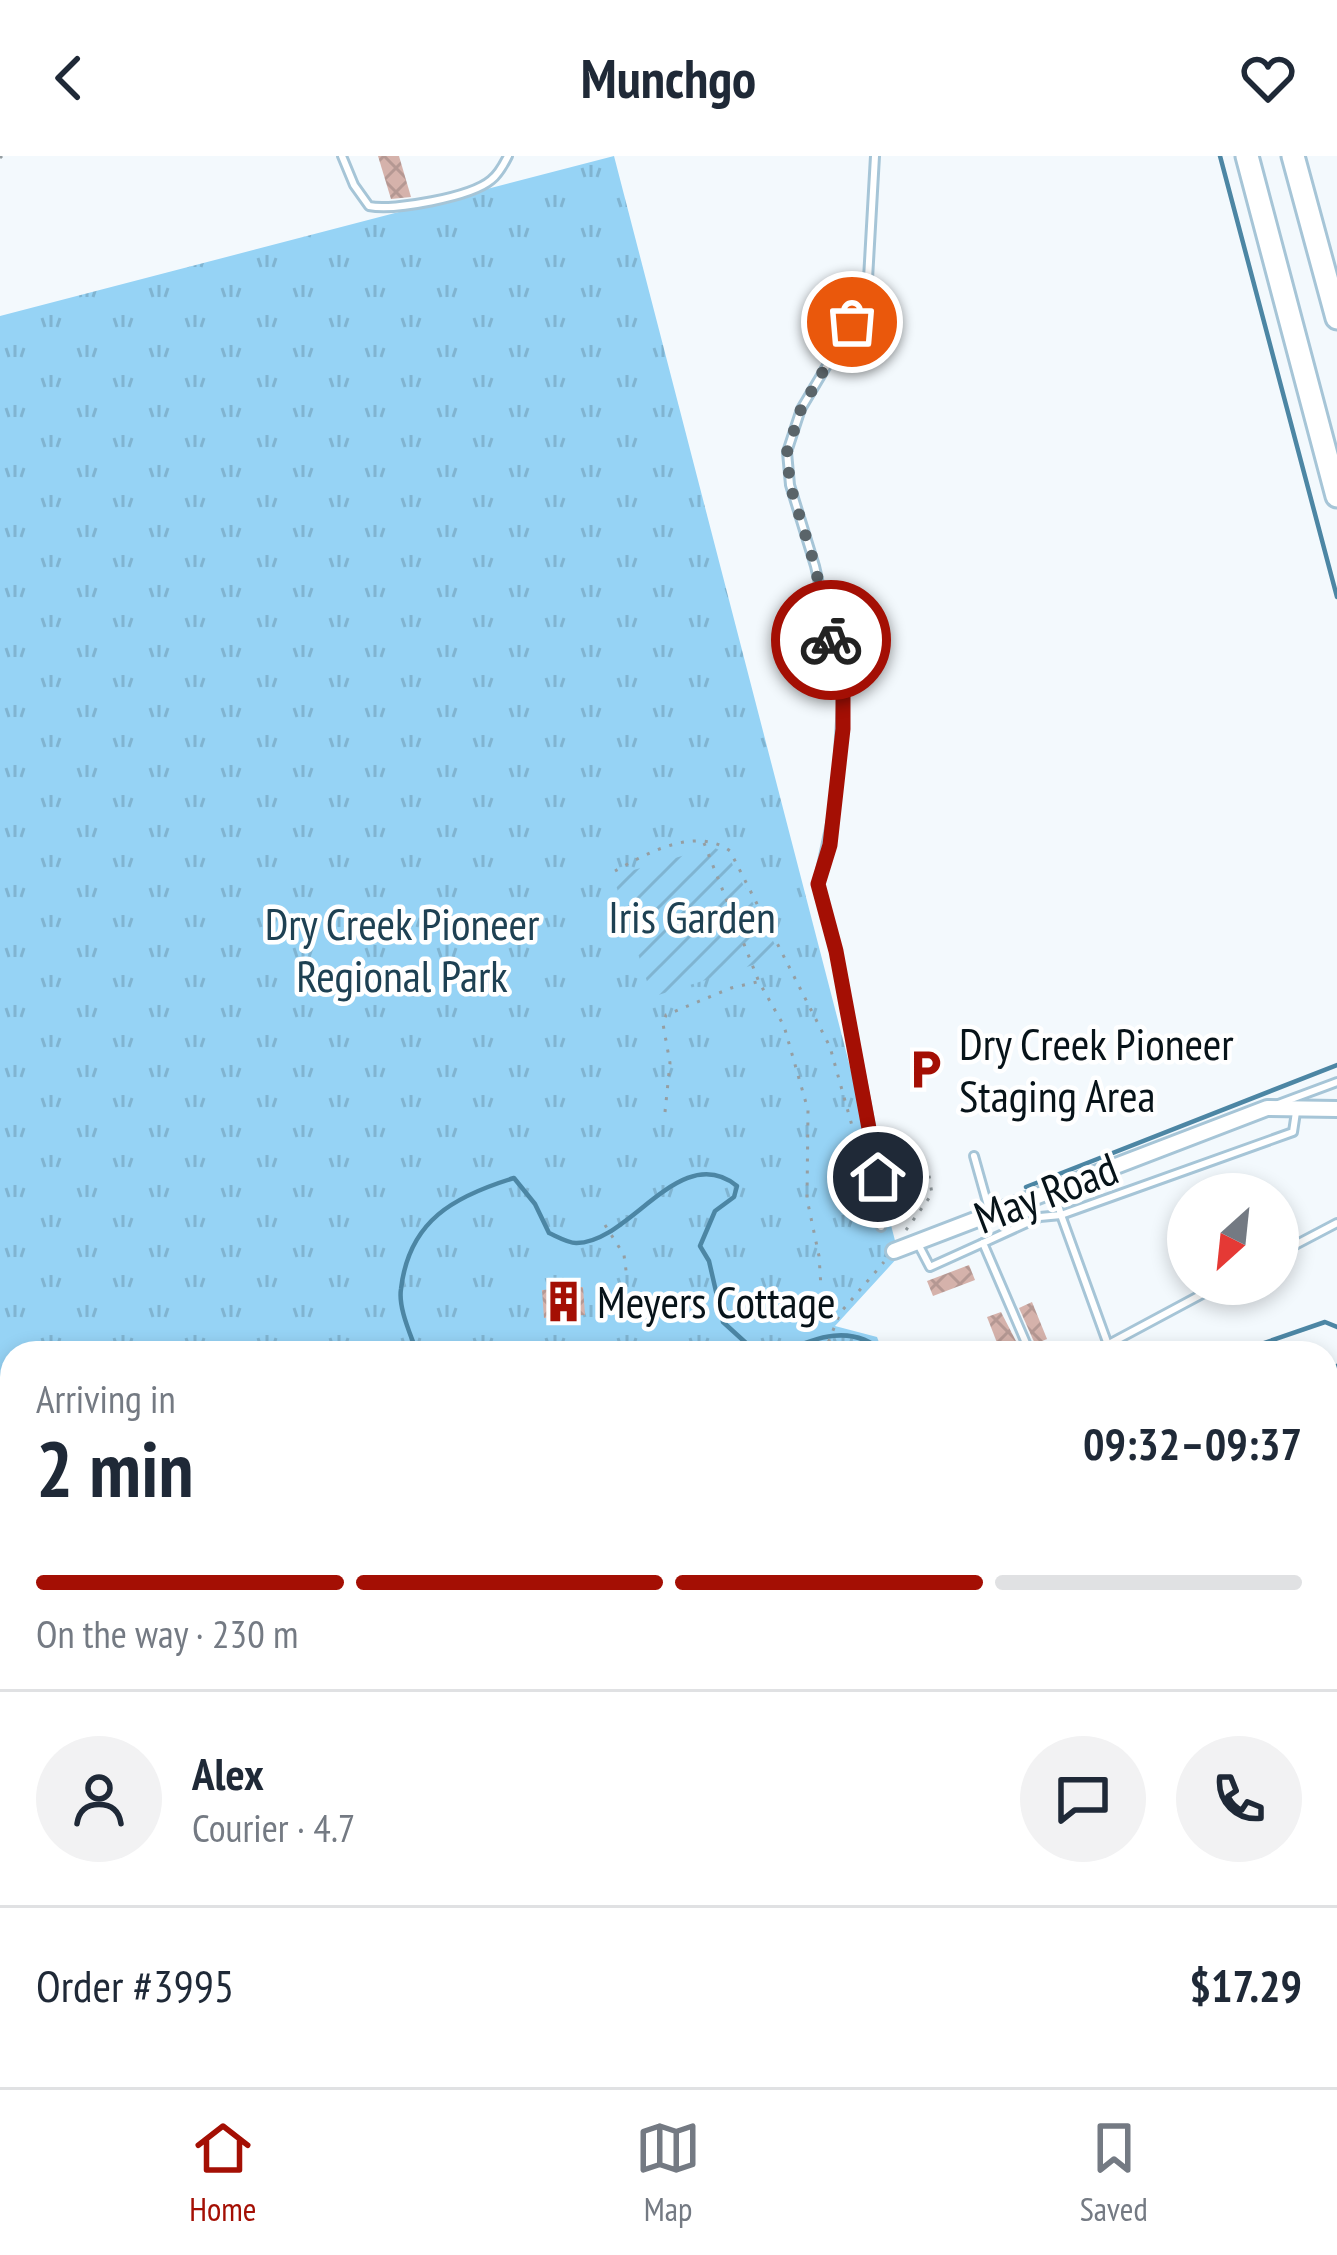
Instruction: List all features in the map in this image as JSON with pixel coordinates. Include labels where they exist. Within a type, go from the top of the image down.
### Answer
[{"type":"main road","points":[[1247,156],[1337,496]]},
{"type":"main road","points":[[1293,156],[1329,252],[1337,318]]},
{"type":"main road","points":[[1308,385],[1337,427]]},
{"type":"street","name":"May Road","points":[[894,1251],[1267,1108],[1337,1109]]},
{"type":"lane","points":[[342,156],[369,206],[384,209],[468,191],[490,181],[508,156]]},
{"type":"lane","points":[[875,156],[868,279],[851,325],[801,409],[787,452],[790,485],[815,566],[843,690],[836,800],[818,884],[873,1141],[880,1227]]},
{"type":"lane","points":[[1267,1108],[1337,1082]]},
{"type":"lane","points":[[918,1244],[930,1267],[1040,1217],[1061,1215],[1225,1154],[1273,1142],[1293,1132],[1296,1108]]},
{"type":"lane","points":[[974,1156],[990,1213]]},
{"type":"lane","points":[[1054,1191],[1107,1341]]},
{"type":"lane","points":[[1299,1243],[1337,1223]]},
{"type":"lane","points":[[983,1243],[1025,1341]]},
{"type":"lane","points":[[1122,1341],[1185,1305]]},
{"type":"path","points":[[615,871],[644,854],[687,841],[721,844],[738,863],[807,996],[843,1086],[864,1168]]},
{"type":"path","points":[[703,841],[759,982],[784,1026],[808,1109],[807,1199],[820,1256],[821,1287]]},
{"type":"path","points":[[664,1112],[670,1063],[663,1024],[666,1015],[731,988],[759,982]]},
{"type":"path","points":[[828,1341],[839,1313],[894,1251],[932,1194],[928,1169]]},
{"type":"path","points":[[605,1225],[624,1255],[627,1278]]},
{"type":"green space","name":"Dry Creek Pioneer Regional Park","points":[[614,156],[899,1256],[835,1326],[878,1341],[0,1341],[0,316]]},
{"type":"green space","name":"Iris Garden","points":[[713,847],[727,854],[781,956],[652,997],[613,876]]},
{"type":"building","points":[[378,156],[399,156],[411,197],[391,199]]},
{"type":"building","points":[[969,1265],[975,1280],[933,1296],[927,1281]]},
{"type":"building","name":"Meyers Cottage","points":[[583,1287],[585,1315],[544,1318],[542,1290]]},
{"type":"building","points":[[1032,1302],[1047,1339],[1034,1341],[1019,1308]]},
{"type":"building","points":[[1001,1312],[1016,1341],[996,1341],[987,1317]]},
{"type":"waterway","points":[[1220,156],[1337,597]]},
{"type":"waterway","points":[[1026,1187],[1337,1065]]},
{"type":"waterway","points":[[413,1341],[401,1304],[406,1265],[425,1228],[454,1203],[514,1178],[535,1204],[549,1233],[576,1243],[616,1228],[675,1184],[716,1175],[737,1186],[734,1197],[715,1211],[700,1246],[709,1261],[723,1322],[744,1341]]},
{"type":"waterway","points":[[1270,1341],[1325,1322],[1337,1327]]},
{"type":"waterway","points":[[811,1341],[834,1336],[866,1341]]},
{"type":"way so far","points":[[831,640],[790,485],[787,452],[801,409],[852,322]]},
{"type":"place","name":"Dry Creek Pioneer Staging Area","points":[[925,1070]]},
{"type":"place","name":"Meyers Cottage","points":[[563,1302]]},
{"type":"route","points":[[831,640],[843,690],[843,729],[830,845],[818,884],[836,951],[878,1177]]}]
